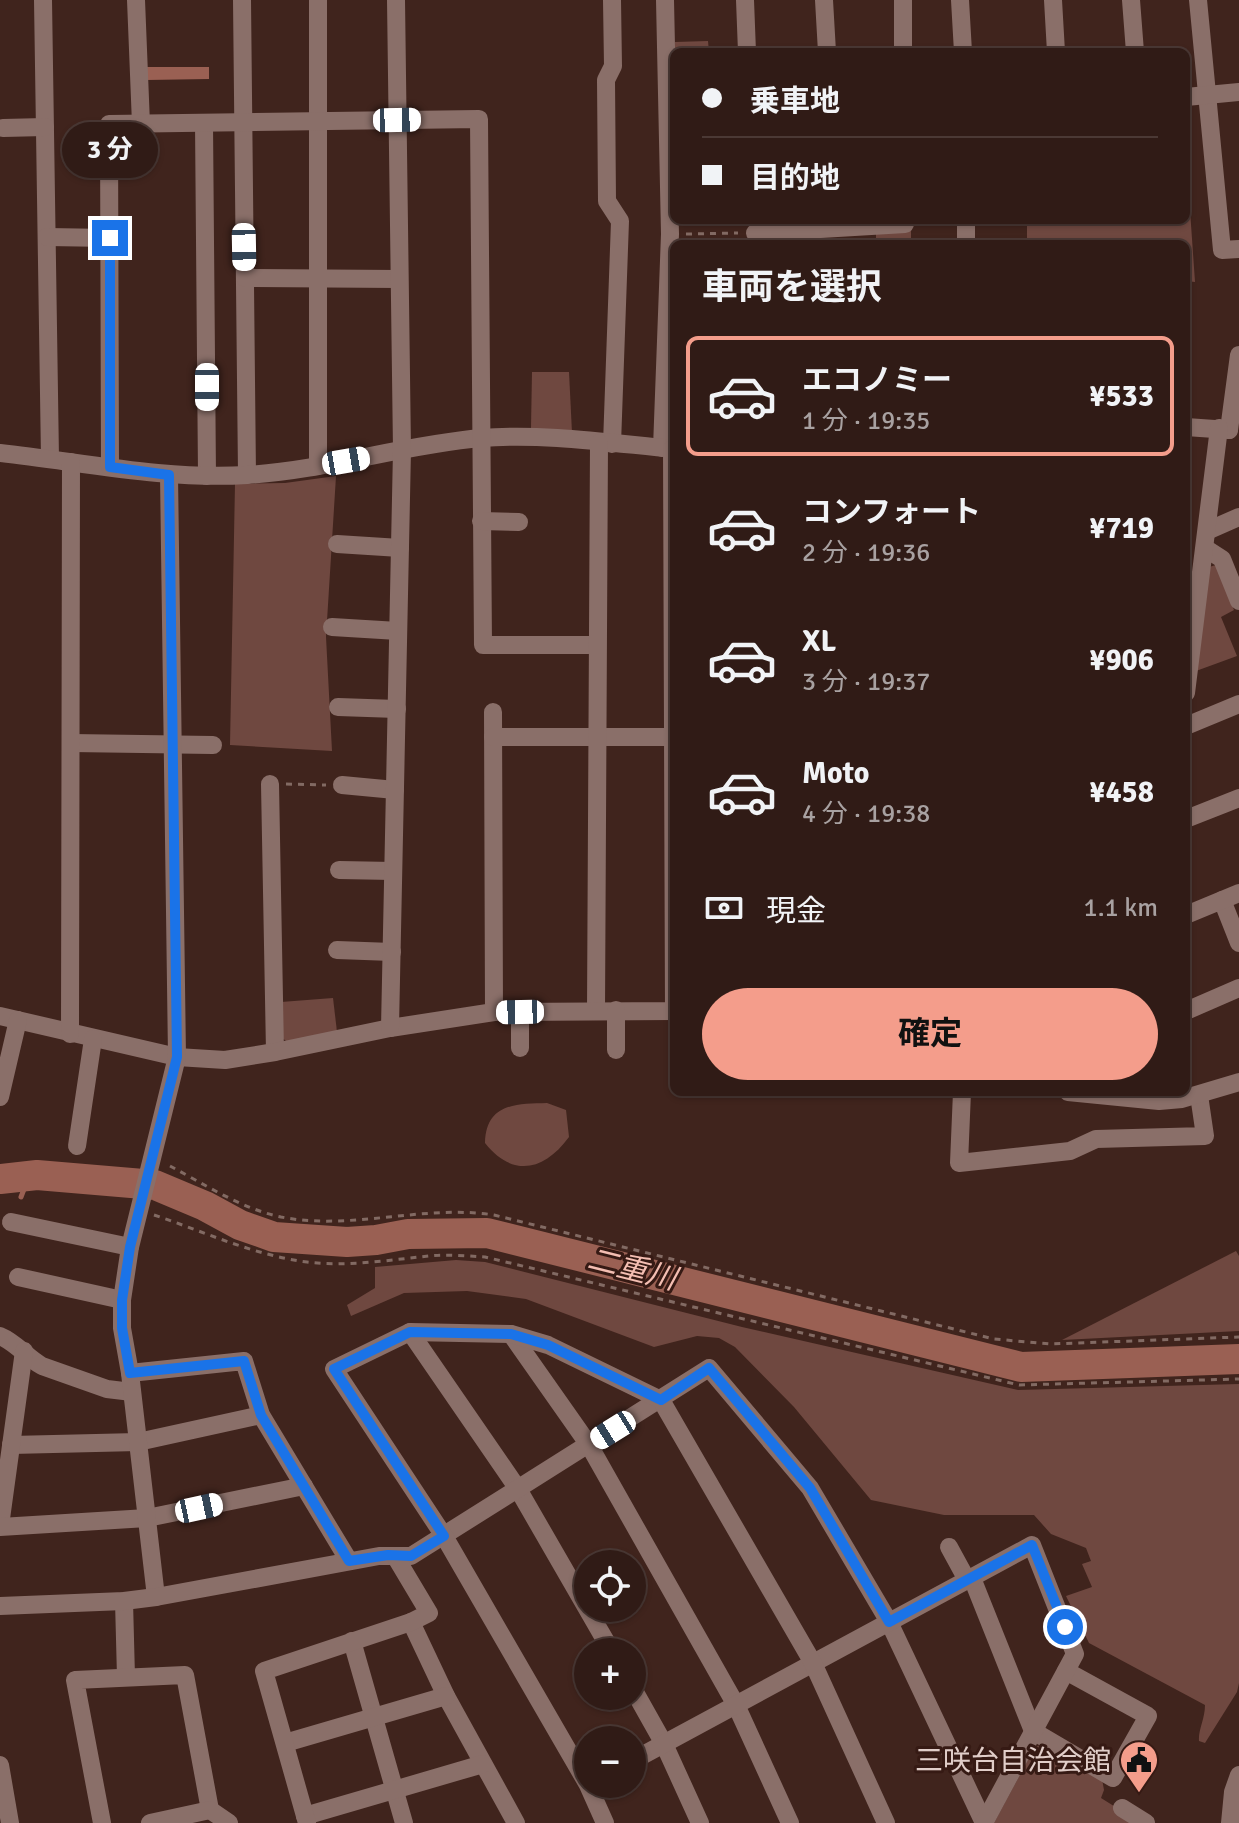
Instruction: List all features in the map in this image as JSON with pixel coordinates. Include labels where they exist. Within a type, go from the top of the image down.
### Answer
[{"type":"street","points":[[43,0],[50,459]]},
{"type":"street","points":[[136,0],[141,124]]},
{"type":"street","points":[[242,0],[247,475]]},
{"type":"street","points":[[318,0],[318,466]]},
{"type":"street","points":[[390,1028],[402,450],[396,0]]},
{"type":"street","points":[[596,1010],[596,645],[620,221],[607,201],[606,80],[613,66],[612,0]]},
{"type":"street","points":[[0,453],[169,475],[207,476],[247,475],[318,466],[480,438],[535,437],[670,449],[665,0]]},
{"type":"street","points":[[745,0],[747,48]]},
{"type":"street","points":[[824,0],[827,48]]},
{"type":"street","points":[[903,0],[903,48]]},
{"type":"street","points":[[960,0],[963,48]]},
{"type":"street","points":[[1053,0],[1056,48]]},
{"type":"street","points":[[1131,0],[1135,48]]},
{"type":"street","points":[[1198,0],[1222,250],[1239,249]]},
{"type":"street","points":[[1190,97],[1239,92]]},
{"type":"street","points":[[110,467],[109,124],[479,119],[483,645],[596,645]]},
{"type":"street","points":[[204,123],[207,476]]},
{"type":"street","points":[[3,128],[45,127]]},
{"type":"street","points":[[755,232],[837,231],[905,224]]},
{"type":"street","points":[[47,237],[110,238]]},
{"type":"street","points":[[245,278],[399,279]]},
{"type":"street","points":[[1190,662],[1206,540],[1237,391],[1239,355]]},
{"type":"street","points":[[1190,427],[1229,430]]},
{"type":"street","points":[[70,1034],[71,462]]},
{"type":"street","points":[[156,1597],[122,1328],[122,1300],[130,1247],[177,1057],[169,475]]},
{"type":"street","points":[[1206,540],[1239,517]]},
{"type":"street","points":[[481,521],[519,522]]},
{"type":"street","points":[[1206,540],[1222,559],[1239,601]]},
{"type":"street","points":[[337,544],[400,548]]},
{"type":"street","points":[[332,627],[398,631]]},
{"type":"street","points":[[1190,724],[1239,704]]},
{"type":"street","points":[[338,707],[397,709]]},
{"type":"street","points":[[493,712],[494,1012]]},
{"type":"street","points":[[493,737],[670,737]]},
{"type":"street","points":[[71,743],[213,745]]},
{"type":"street","points":[[270,784],[275,1052]]},
{"type":"street","points":[[342,785],[395,790]]},
{"type":"street","points":[[1190,817],[1239,798]]},
{"type":"street","points":[[339,870],[393,871]]},
{"type":"street","points":[[1190,913],[1230,896],[1239,943]]},
{"type":"street","points":[[337,950],[392,952]]},
{"type":"street","points":[[1190,1009],[1239,988]]},
{"type":"street","points":[[616,1010],[616,1050]]},
{"type":"street","points":[[0,1097],[9,1018],[177,1057],[225,1060],[390,1028],[494,1012],[670,1011]]},
{"type":"street","points":[[520,1012],[520,1048]]},
{"type":"street","points":[[77,1146],[93,1039]]},
{"type":"street","points":[[1135,1096],[1159,1101],[1199,1095],[1239,1082]]},
{"type":"street","points":[[962,1096],[959,1163],[1070,1151],[1096,1139],[1205,1136],[1199,1095]]},
{"type":"street","points":[[11,1222],[130,1247]]},
{"type":"street","points":[[18,1277],[122,1300]]},
{"type":"street","points":[[410,1332],[518,1489],[604,1638]]},
{"type":"street","points":[[574,1758],[444,1536],[334,1369],[410,1332],[511,1334],[548,1345],[661,1400],[813,1663],[886,1823]]},
{"type":"street","points":[[511,1334],[589,1445],[736,1705],[790,1823]]},
{"type":"street","points":[[0,1336],[15,1343],[42,1366],[107,1389],[132,1392]]},
{"type":"street","points":[[24,1351],[0,1526],[147,1518],[304,1486]]},
{"type":"street","points":[[130,1373],[244,1361],[261,1415],[349,1561]]},
{"type":"street","points":[[0,1606],[124,1601],[349,1561],[411,1556],[709,1368],[810,1488],[889,1622],[984,1823]]},
{"type":"street","points":[[11,1445],[138,1442],[261,1415]]},
{"type":"street","points":[[646,1754],[1032,1545],[1075,1654],[984,1823]]},
{"type":"street","points":[[949,1547],[969,1579],[1033,1731],[1113,1778],[1148,1716],[1066,1671]]},
{"type":"street","points":[[395,1556],[429,1613],[411,1622],[264,1671],[306,1819],[483,1764]]},
{"type":"street","points":[[124,1601],[126,1677]]},
{"type":"street","points":[[411,1622],[446,1696],[516,1823]]},
{"type":"street","points":[[352,1641],[404,1823]]},
{"type":"street","points":[[102,1823],[75,1680],[185,1675],[210,1810],[229,1823]]},
{"type":"street","points":[[285,1743],[446,1696]]},
{"type":"street","points":[[645,1710],[700,1823]]},
{"type":"street","points":[[0,1765],[10,1823]]},
{"type":"street","points":[[1230,1823],[1233,1792],[1239,1775]]},
{"type":"street","points":[[595,1798],[605,1823]]},
{"type":"street","points":[[1122,1808],[1146,1823]]},
{"type":"street","points":[[158,1822],[210,1810]]},
{"type":"path","points":[[670,234],[755,232]]},
{"type":"path","points":[[270,784],[342,785]]},
{"type":"path","points":[[151,1162],[280,1217],[348,1221],[468,1211],[494,1215],[994,1339],[1050,1344],[1239,1337]]},
{"type":"path","points":[[140,1205],[234,1245],[274,1257],[348,1264],[432,1256],[485,1257],[1019,1385],[1239,1379]]},
{"type":"shaded area","points":[[708,41],[709,48],[675,48],[675,42]]},
{"type":"shaded area","points":[[147,67],[209,67],[209,79],[147,80]]},
{"type":"shaded area","points":[[1190,210],[1195,282],[1190,281],[1190,240],[1027,240],[1027,224],[1190,224]]},
{"type":"shaded area","points":[[911,229],[911,240],[876,240],[876,231]]},
{"type":"shaded area","points":[[532,372],[569,372],[572,433],[531,428]]},
{"type":"shaded area","points":[[336,476],[326,637],[332,751],[230,745],[235,484],[285,483]]},
{"type":"shaded area","points":[[1216,565],[1234,610],[1221,617],[1237,656],[1196,671],[1209,567]]},
{"type":"shaded area","points":[[333,998],[337,1032],[289,1043],[282,1038],[281,1002]]},
{"type":"shaded area","points":[[547,1103],[566,1110],[569,1137],[549,1157],[528,1166],[517,1165],[506,1162],[485,1143],[491,1120],[497,1113],[524,1104]]},
{"type":"shaded area","points":[[1236,1251],[1239,1256],[1239,1331],[1062,1340]]},
{"type":"shaded area","points":[[456,1260],[485,1262],[742,1327],[1018,1390],[1239,1384],[1237,1692],[1205,1743],[1199,1741],[1205,1705],[1089,1643],[1066,1596],[1092,1587],[1082,1564],[1091,1561],[1086,1548],[1051,1534],[1034,1515],[944,1515],[871,1500],[794,1407],[735,1347],[719,1338],[697,1336],[654,1347],[526,1299],[467,1291],[404,1293],[351,1316],[347,1305],[375,1288],[375,1267]]},
{"type":"shaded area","points":[[1041,1745],[1102,1779],[1104,1790],[1101,1798],[1141,1823],[994,1823],[1035,1747]]},
{"type":"waterway","name":"二重川","points":[[0,1179],[37,1175],[155,1185],[240,1225],[274,1237],[347,1242],[408,1234],[487,1233],[1021,1367],[1239,1359]]},
{"type":"waterway","points":[[21,1197],[29,1176]]},
{"type":"place","name":"三咲台自治会館","points":[[1139,1794]]},
{"type":"route","points":[[110,238],[110,467],[169,475],[177,1057],[130,1247],[122,1300],[122,1328],[130,1373],[244,1361],[261,1415],[349,1561],[388,1555],[411,1556],[444,1536],[334,1369],[410,1332],[511,1334],[548,1345],[661,1400],[709,1368],[810,1488],[889,1622],[1032,1545],[1065,1627]]}]
